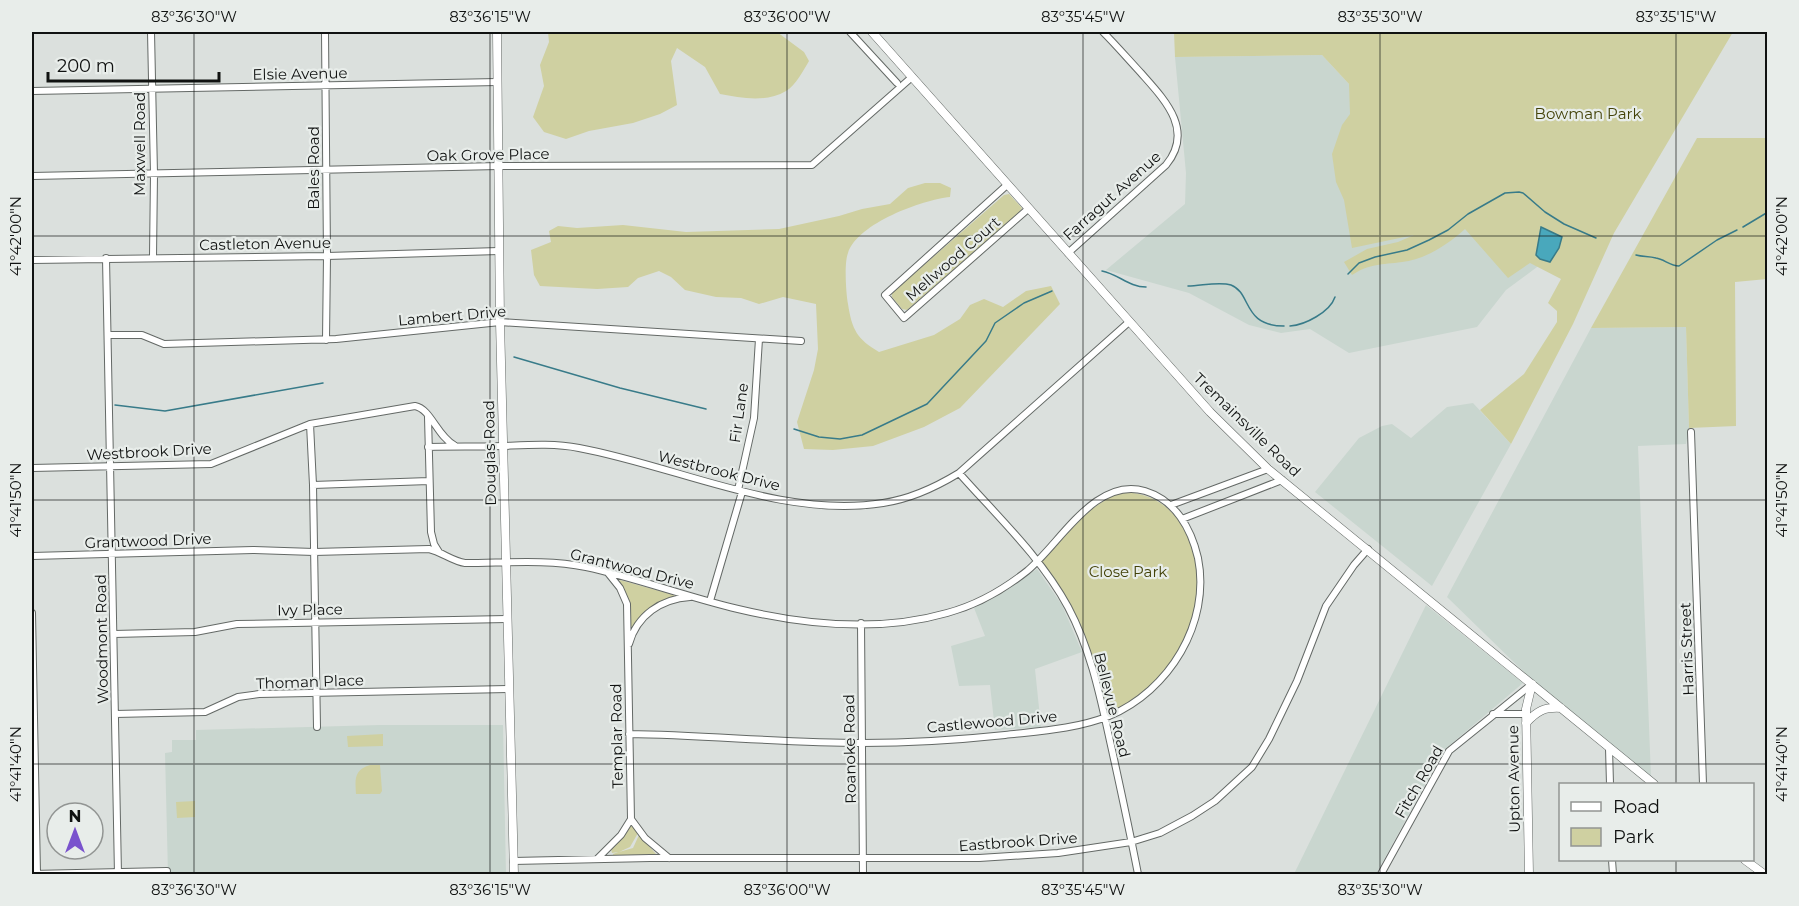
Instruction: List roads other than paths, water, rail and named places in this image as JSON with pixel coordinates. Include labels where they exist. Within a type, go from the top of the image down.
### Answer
[{"type":"street","name":"Maxwell Road","points":[[151,32],[153,257]]},
{"type":"street","name":"Bales Road","points":[[325,32],[326,340]]},
{"type":"street","name":"Douglas Road","points":[[497,32],[500,322],[514,874]]},
{"type":"street","points":[[850,32],[897,83]]},
{"type":"street","name":"Tremainsville Road","points":[[872,32],[1210,412],[1268,469],[1653,783]]},
{"type":"street","name":"Farragut Avenue","points":[[1068,253],[1150,181],[1173,157],[1176,150],[1177,133],[1168,105],[1103,32]]},
{"type":"street","name":"Oak Grove Place","points":[[32,176],[499,166],[812,165],[912,77]]},
{"type":"street","name":"Elsie Avenue","points":[[32,92],[498,82]]},
{"type":"street","name":"Mellwood Court","points":[[1007,185],[885,295],[904,318],[1028,209]]},
{"type":"street","name":"Castleton Avenue","points":[[32,260],[499,251]]},
{"type":"street","name":"Woodmont Road","points":[[106,258],[118,873]]},
{"type":"street","name":"Lambert Drive","points":[[108,335],[142,335],[164,344],[326,340],[500,322],[801,341]]},
{"type":"street","name":"Westbrook Drive","points":[[428,447],[522,445],[579,448],[740,491],[810,503],[869,505],[906,498],[959,473],[1129,322]]},
{"type":"street","name":"Fir Lane","points":[[710,601],[740,491],[754,417],[759,339]]},
{"type":"street","name":"Westbrook Drive","points":[[32,468],[211,464],[310,424],[414,406],[424,409],[428,415]]},
{"type":"street","points":[[428,415],[442,436],[457,446]]},
{"type":"street","points":[[428,415],[431,535],[440,552]]},
{"type":"street","points":[[310,424],[317,727]]},
{"type":"street","name":"Harris Street","points":[[1691,432],[1703,783]]},
{"type":"street","points":[[1171,505],[1268,469]]},
{"type":"street","name":"Bellevue Road","points":[[959,473],[1037,562],[1056,588],[1076,624],[1092,663],[1138,874]]},
{"type":"street","points":[[1182,519],[1281,480]]},
{"type":"street","points":[[313,485],[429,481]]},
{"type":"street","name":"Grantwood Drive","points":[[32,556],[253,550],[314,552],[423,549],[440,552],[465,563],[556,563],[607,572],[747,611],[789,619],[861,624],[916,620],[956,610],[1001,590],[1037,562],[1096,501],[1115,490],[1142,490],[1171,505],[1176,511]]},
{"type":"street","name":"Castlewood Drive","points":[[629,734],[862,743],[970,738],[1042,731],[1070,727],[1105,717],[1139,699],[1163,678],[1180,655],[1192,628],[1199,592],[1199,564],[1191,535],[1176,511]]},
{"type":"street","name":"Eastbrook Drive","points":[[513,861],[1024,856],[1131,842],[1160,832],[1215,801],[1252,767],[1269,739],[1297,681],[1326,606],[1368,549]]},
{"type":"street","name":"Templar Road","points":[[607,572],[618,583],[626,600],[631,819]]},
{"type":"street","name":"Templar Road","points":[[628,653],[634,631],[648,612],[670,600],[695,597]]},
{"type":"street","points":[[32,613],[35,874],[167,871]]},
{"type":"street","name":"Ivy Place","points":[[114,634],[195,632],[237,624],[507,619]]},
{"type":"street","name":"Roanoke Road","points":[[861,624],[863,874]]},
{"type":"street","name":"Fitch Road","points":[[1381,874],[1449,751],[1532,684]]},
{"type":"street","name":"Upton Avenue","points":[[1529,874],[1526,718],[1532,684]]},
{"type":"street","name":"Thoman Place","points":[[115,714],[205,712],[238,697],[259,694],[508,689]]},
{"type":"street","points":[[1493,714],[1526,718],[1539,710],[1550,707],[1561,708]]},
{"type":"street","points":[[1609,748],[1610,783]]},
{"type":"street","points":[[596,860],[621,835],[631,819],[645,838],[670,859]]},
{"type":"street","points":[[1746,861],[1764,874]]},
{"type":"water","points":[[1541,227],[1562,237],[1559,248],[1550,262],[1536,255]]},
{"type":"waterway","points":[[1348,274],[1359,263],[1407,250],[1429,240],[1505,193],[1523,193],[1545,212],[1564,224],[1596,238]]},
{"type":"waterway","points":[[1743,227],[1768,212]]},
{"type":"waterway","points":[[1636,255],[1659,259],[1679,266],[1717,240],[1737,230]]},
{"type":"waterway","points":[[1102,271],[1134,285],[1146,287]]},
{"type":"waterway","points":[[1188,286],[1231,285],[1238,289],[1254,315],[1261,321],[1284,326]]},
{"type":"waterway","points":[[794,429],[819,437],[840,439],[862,435],[927,404],[986,341],[995,323],[1024,303],[1052,291]]},
{"type":"waterway","points":[[1290,326],[1303,323],[1323,313],[1335,297]]},
{"type":"waterway","points":[[514,357],[620,388],[706,409]]},
{"type":"waterway","points":[[115,405],[165,411],[323,383]]},
{"type":"park label","name":"Bowman Park","points":[[1588,114]]},
{"type":"park label","name":"Close Park","points":[[1128,572]]}]
